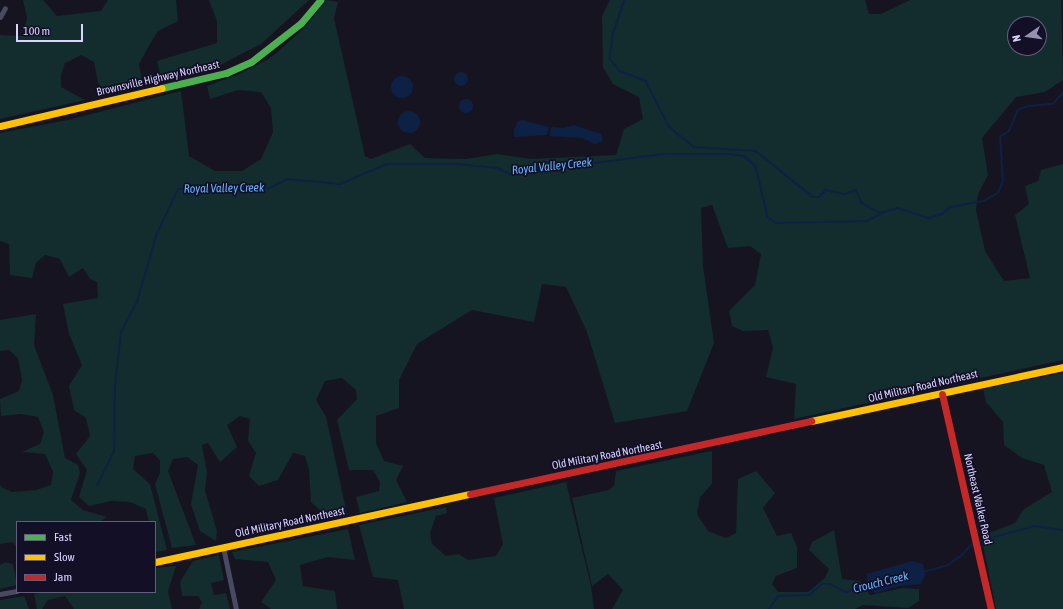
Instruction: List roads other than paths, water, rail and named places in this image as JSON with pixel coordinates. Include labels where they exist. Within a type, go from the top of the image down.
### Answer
[{"type":"street","name":"Brownsville Highway Northeast","points":[[0,126],[226,73],[250,62],[278,44],[300,23],[320,0]]},
{"type":"street","points":[[0,17],[5,8]]},
{"type":"street","name":"Old Military Road Northeast","points":[[156,562],[1063,367]]},
{"type":"street","name":"Northeast Walker Road","points":[[942,394],[991,609]]},
{"type":"street","points":[[222,547],[236,609]]},
{"type":"street","points":[[0,594],[16,591]]},
{"type":"water","points":[[458,72],[464,72],[468,76],[468,82],[464,86],[458,86],[454,82],[454,76]]},
{"type":"water","points":[[402,76],[410,79],[413,87],[410,95],[402,98],[394,95],[391,87],[394,79]]},
{"type":"water","points":[[463,99],[469,99],[473,103],[473,109],[469,113],[463,113],[459,109],[459,103]]},
{"type":"water","points":[[409,111],[417,114],[420,122],[417,130],[409,133],[401,130],[398,122],[401,114]]},
{"type":"water","points":[[523,120],[549,127],[547,135],[514,137],[514,129],[518,121]]},
{"type":"water","points":[[574,125],[601,134],[603,141],[595,144],[582,138],[550,136],[551,127],[563,128]]},
{"type":"water","points":[[912,561],[923,564],[925,575],[921,584],[900,586],[876,593],[866,588],[867,574]]},
{"type":"waterway","points":[[625,0],[613,35],[610,59],[620,71],[646,81],[669,126],[678,134],[694,147],[756,151],[813,197],[819,197],[826,190],[845,194],[856,190],[862,203],[878,212],[884,212]]},
{"type":"waterway","name":"Royal Valley Creek","points":[[97,486],[114,451],[115,384],[121,332],[137,302],[156,236],[178,189],[270,188],[287,179],[340,184],[387,164],[457,164],[497,168],[510,174],[665,154],[730,154],[744,156],[756,166],[768,217],[776,223],[867,221],[884,212],[898,208],[929,218],[942,214],[950,207],[984,201],[998,193],[1003,181],[1000,137],[1009,131],[1018,110],[1028,106],[1053,104],[1063,93]]},
{"type":"waterway","name":"Crouch Creek","points":[[980,541],[1034,526],[1063,530]]},
{"type":"waterway","name":"Crouch Creek","points":[[923,572],[946,566],[961,556],[972,544]]},
{"type":"waterway","name":"Crouch Creek","points":[[769,609],[778,596],[809,595],[822,584],[830,584],[846,592],[867,587]]}]
